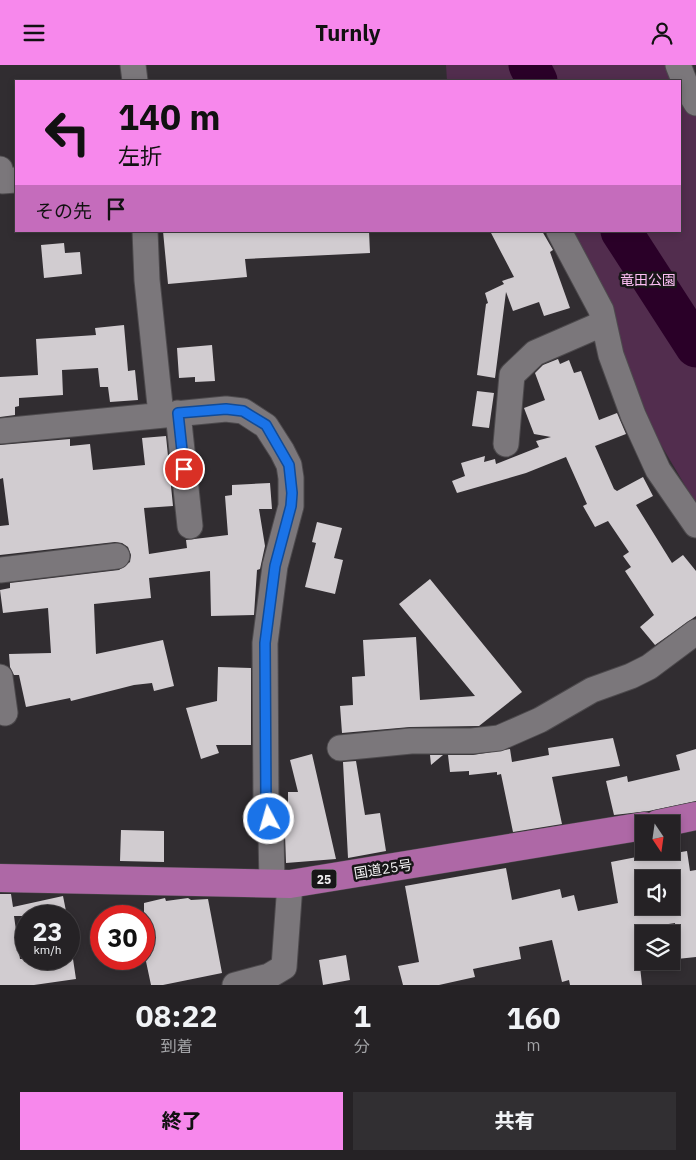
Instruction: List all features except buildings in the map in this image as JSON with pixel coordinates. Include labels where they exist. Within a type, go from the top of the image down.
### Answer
[{"type":"highway","points":[[680,819],[696,816]]},
{"type":"highway","name":"国道25号","points":[[0,878],[281,884],[635,827]]},
{"type":"street","points":[[133,65],[135,80]]},
{"type":"street","points":[[678,65],[687,88],[696,103]]},
{"type":"street","points":[[0,169],[2,181],[15,180]]},
{"type":"street","points":[[145,232],[147,280],[190,525]]},
{"type":"street","points":[[559,232],[601,310],[611,355],[637,423],[658,470],[696,525]]},
{"type":"street","points":[[506,444],[512,375],[535,353],[604,323]]},
{"type":"street","points":[[0,431],[226,409],[243,411],[266,425],[289,465],[292,493],[291,506],[275,566],[265,643],[266,805],[281,884],[284,967],[268,976],[235,985]]},
{"type":"street","points":[[0,570],[117,556]]},
{"type":"street","points":[[340,748],[411,741],[472,741],[499,738],[540,720],[592,690],[631,676],[649,667],[696,632]]},
{"type":"street","points":[[0,677],[4,713]]},
{"type":"green space","points":[[446,65],[669,65],[676,80],[447,80]]},
{"type":"green space","name":"竜田公園","points":[[681,91],[696,116],[696,504],[654,433],[603,300],[568,232],[681,232]]},
{"type":"waterway","points":[[529,65],[536,80]]},
{"type":"waterway","points":[[622,232],[696,347]]},
{"type":"route","points":[[184,469],[178,413],[226,409],[243,411],[256,417],[266,425],[289,465],[292,493],[291,506],[275,566],[265,643],[266,805],[269,819]]}]
